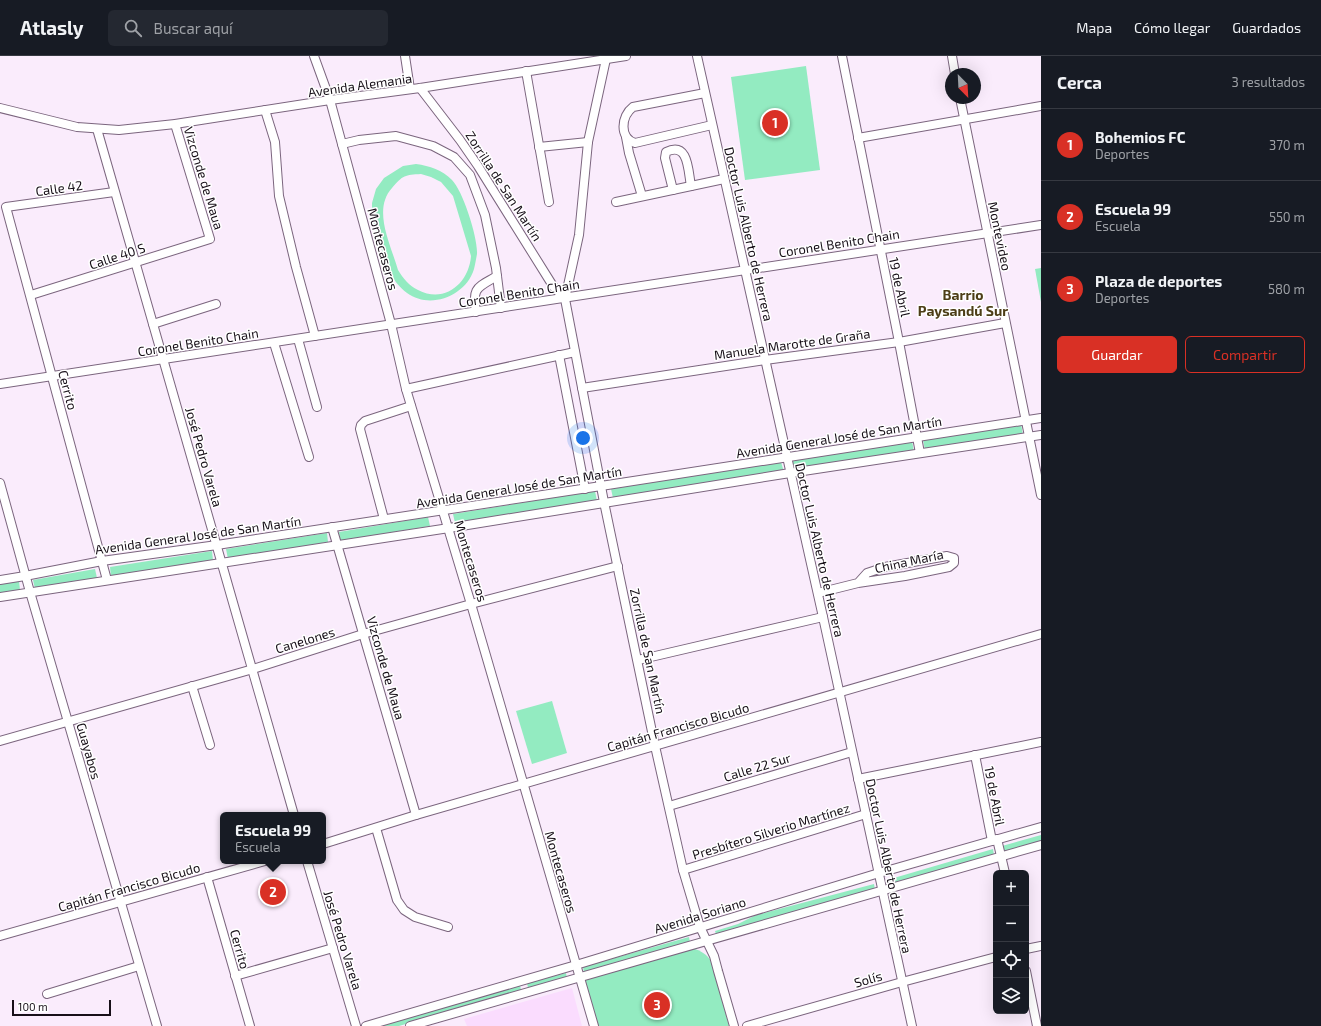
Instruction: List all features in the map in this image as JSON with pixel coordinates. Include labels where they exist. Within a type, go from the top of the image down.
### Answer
[{"type":"street","name":"Montecaseros","points":[[314,56],[330,100],[406,389],[472,604],[523,785],[594,1026]]},
{"type":"street","points":[[405,56],[410,89]]},
{"type":"street","name":"Avenida Alemania","points":[[0,108],[77,127],[120,130],[175,124],[626,56]]},
{"type":"street","name":"Doctor Luis Alberto de Herrera","points":[[697,56],[818,593],[912,1026]]},
{"type":"street","name":"19 de Abril","points":[[842,56],[920,453]]},
{"type":"street","points":[[952,56],[954,68]]},
{"type":"street","name":"Zorrilla de San Martín","points":[[606,59],[588,142],[579,235],[565,298],[604,502],[683,870],[700,927],[718,970],[734,1026]]},
{"type":"street","points":[[526,71],[549,202]]},
{"type":"street","name":"Zorrilla de San Martín","points":[[420,88],[465,146],[553,286],[565,298]]},
{"type":"street","points":[[642,196],[624,129],[623,120],[627,112],[633,107],[705,93]]},
{"type":"street","name":"Montevideo","points":[[961,104],[1041,495]]},
{"type":"street","points":[[858,138],[1041,106]]},
{"type":"street","points":[[265,110],[274,142],[279,196],[296,268],[315,336]]},
{"type":"street","name":"Vizconde de Maua","points":[[175,124],[210,239]]},
{"type":"street","points":[[626,137],[631,142],[635,143],[712,125]]},
{"type":"street","name":"José Pedro Varela","points":[[97,129],[293,812]]},
{"type":"street","points":[[342,144],[359,140],[396,136],[433,146],[454,157],[470,175],[485,215],[497,276],[501,308]]},
{"type":"street","points":[[539,147],[588,142]]},
{"type":"street","points":[[673,190],[665,158],[666,152],[674,149],[680,150],[685,155],[691,186]]},
{"type":"street","points":[[616,202],[724,179]]},
{"type":"street","name":"Calle 42","points":[[6,207],[114,192]]},
{"type":"street","name":"Cerrito","points":[[6,207],[107,580]]},
{"type":"street","name":"Coronel Benito Chain","points":[[0,384],[1041,225]]},
{"type":"street","name":"Calle 40 S","points":[[31,295],[210,239]]},
{"type":"street","points":[[476,312],[474,298],[475,291],[482,284],[497,276]]},
{"type":"street","points":[[153,324],[216,304]]},
{"type":"street","name":"Manuela Marotte de Graña","points":[[582,388],[765,360],[899,342],[1006,323]]},
{"type":"street","points":[[298,339],[317,407]]},
{"type":"street","points":[[274,343],[309,457]]},
{"type":"street","points":[[406,389],[575,352]]},
{"type":"street","points":[[559,355],[585,489]]},
{"type":"street","points":[[384,519],[360,429],[361,425],[365,421],[411,406]]},
{"type":"street","name":"Avenida General José de San Martín","points":[[0,580],[102,561],[585,489],[1041,418]]},
{"type":"street","points":[[0,597],[1041,435]]},
{"type":"street","name":"Guayabos","points":[[0,483],[25,576],[121,901],[156,1026]]},
{"type":"street","name":"Vizconde de Maua","points":[[332,527],[416,815]]},
{"type":"street","name":"China María","points":[[818,593],[858,583],[906,576],[949,567],[954,563],[954,558],[947,556],[885,567],[867,573],[858,583]]},
{"type":"street","name":"Canelones","points":[[0,741],[253,669],[363,634],[618,566]]},
{"type":"street","points":[[638,660],[823,618]]},
{"type":"street","name":"Capitán Francisco Bicudo","points":[[326,843],[416,815],[1041,634]]},
{"type":"street","points":[[192,686],[210,744]]},
{"type":"street","points":[[858,779],[1041,742]]},
{"type":"street","name":"Calle 22 Sur","points":[[669,806],[852,752]]},
{"type":"street","name":"19 de Abril","points":[[975,755],[994,840],[1001,856],[1004,870]]},
{"type":"street","name":"Presbítero Silverio Martínez","points":[[683,870],[866,814]]},
{"type":"street","name":"Avenida Soriano","points":[[366,1026],[1041,827]]},
{"type":"street","points":[[376,828],[397,900],[404,910],[415,917],[448,926]]},
{"type":"street","name":"Avenida Soriano","points":[[410,1026],[1041,845]]},
{"type":"street","name":"Capitán Francisco Bicudo","points":[[0,936],[254,864]]},
{"type":"street","name":"José Pedro Varela","points":[[308,864],[356,1026]]},
{"type":"street","name":"Cerrito","points":[[207,877],[250,1026]]},
{"type":"street","points":[[1029,948],[1041,946]]},
{"type":"street","points":[[235,976],[333,948]]},
{"type":"street","name":"Solís","points":[[747,1026],[993,958]]},
{"type":"street","points":[[47,994],[139,966]]},
{"type":"street","points":[[1027,978],[1037,1026]]},
{"type":"street","points":[[525,979],[529,992]]},
{"type":"shaded area","points":[[572,988],[582,1026],[467,1026],[464,1019]]},
{"type":"green space","points":[[806,66],[820,170],[745,180],[731,77]]},
{"type":"green space","points":[[416,164],[440,171],[452,180],[456,186],[461,194],[469,215],[477,247],[474,269],[470,278],[463,287],[446,298],[426,300],[416,298],[407,293],[395,281],[389,272],[372,219],[372,203],[376,189],[384,178],[403,166]],"holes":[[[421,174],[441,182],[453,196],[471,256],[466,275],[460,282],[446,293],[437,294],[428,294],[418,290],[409,284],[402,276],[398,270],[388,239],[383,217],[386,197],[399,180],[405,176]]]},
{"type":"green space","points":[[1041,268],[1041,302],[1035,269]]},
{"type":"green space","points":[[1021,424],[1023,435],[925,450],[923,440]]},
{"type":"green space","points":[[912,441],[914,452],[794,470],[792,460]]},
{"type":"green space","points":[[781,462],[784,472],[613,498],[611,489]]},
{"type":"green space","points":[[595,491],[597,501],[455,523],[453,514]]},
{"type":"green space","points":[[428,517],[430,526],[340,541],[339,532]]},
{"type":"green space","points":[[327,533],[328,542],[228,559],[226,549]]},
{"type":"green space","points":[[212,551],[213,560],[111,577],[110,567]]},
{"type":"green space","points":[[95,569],[97,578],[35,589],[33,580]]},
{"type":"green space","points":[[19,581],[20,590],[0,593],[0,584]]},
{"type":"green space","points":[[552,701],[567,753],[532,764],[516,711]]},
{"type":"green space","points":[[1041,835],[1041,842],[1004,852],[1002,846]]},
{"type":"green space","points":[[993,849],[994,855],[889,886],[887,880]]},
{"type":"green space","points":[[874,884],[875,890],[716,934],[715,931],[738,924],[756,915]]},
{"type":"green space","points":[[689,937],[690,942],[584,973],[583,967]]},
{"type":"green space","points":[[692,948],[704,953],[712,962],[729,1026],[597,1026],[584,984],[586,980]]},
{"type":"green space","points":[[566,973],[567,978],[528,988],[527,983]]},
{"type":"green space","points":[[520,985],[521,990],[399,1026],[380,1026]]},
{"type":"place","name":"Bohemios FC","points":[[775,123]]},
{"type":"place","name":"Escuela 99","points":[[273,892]]},
{"type":"place","name":"Plaza de deportes","points":[[657,1005]]},
{"type":"district","name":"Barrio Paysandú Sur","points":[[963,302]]}]
